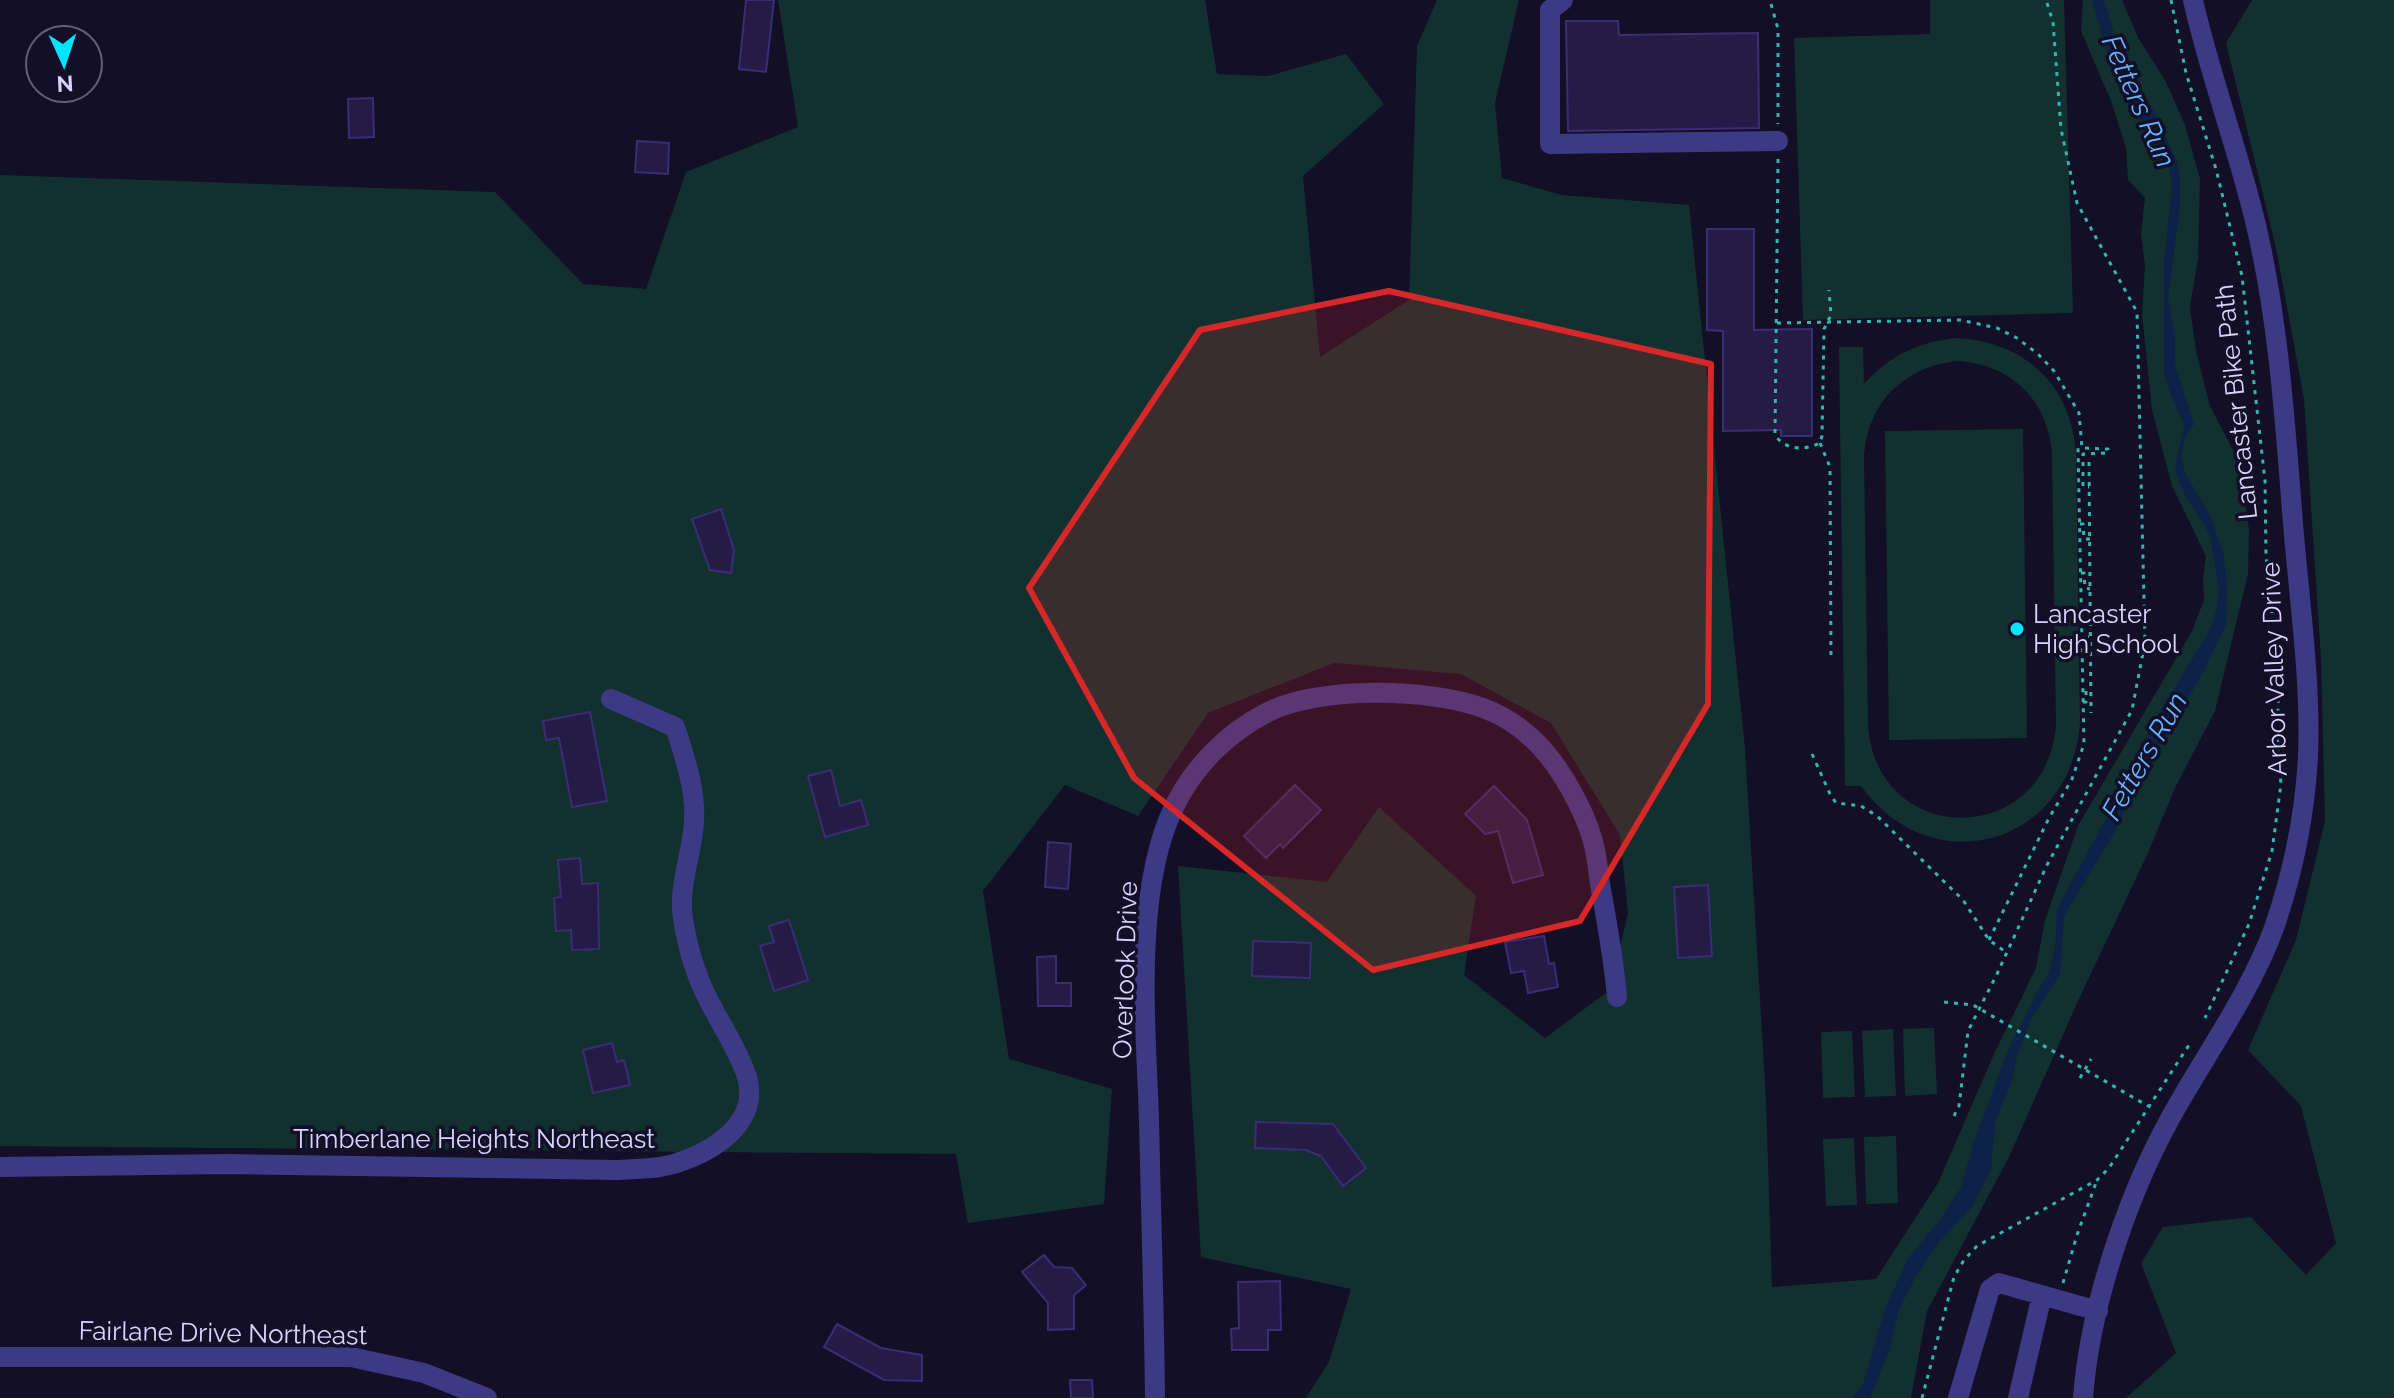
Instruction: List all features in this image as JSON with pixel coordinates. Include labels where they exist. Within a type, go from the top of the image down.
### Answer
[{"type":"street","points":[[1563,0],[1550,10],[1550,144],[1778,141]]},
{"type":"street","name":"Arbor Valley Drive","points":[[2083,1398],[2098,1311],[2124,1223],[2157,1144],[2229,1023],[2273,930],[2293,862],[2306,784],[2306,694],[2276,334],[2256,224],[2193,0]]},
{"type":"street","name":"Overlook Drive","points":[[1155,1398],[1147,1056],[1146,946],[1150,890],[1161,839],[1173,809],[1203,762],[1222,742],[1269,712],[1320,696],[1375,693],[1456,701],[1482,707],[1507,719],[1528,734],[1546,753],[1587,822],[1595,848],[1617,997]]},
{"type":"street","name":"Timberlane Heights Northeast","points":[[0,1167],[228,1164],[617,1170],[660,1167],[685,1160],[728,1135],[747,1110],[749,1089],[742,1065],[704,990],[682,916],[683,874],[694,824],[693,792],[686,762],[675,727],[611,699]]},
{"type":"street","points":[[1958,1398],[1990,1289],[1999,1283],[2098,1311]]},
{"type":"street","points":[[2018,1398],[2051,1298]]},
{"type":"street","name":"Fairlane Drive Northeast","points":[[0,1357],[351,1357],[424,1373],[487,1398]]},
{"type":"path","points":[[1954,1116],[1959,1106],[1968,1031],[2047,865],[2132,710],[2145,642],[2137,312],[2077,203],[2061,129],[2053,22],[2046,0]]},
{"type":"path","name":"Lancaster Bike Path","points":[[2171,0],[2186,73],[2219,181],[2242,276],[2265,481],[2266,555],[2279,683],[2277,736],[2281,784],[2272,851],[2259,898],[2236,957],[2201,1025]]},
{"type":"path","points":[[1829,290],[1831,315],[1824,329],[1820,443],[1830,467],[1831,659]]},
{"type":"path","points":[[1778,316],[1775,435],[1783,445],[1793,448],[1820,443]]},
{"type":"path","points":[[1777,323],[1960,320],[1997,328],[2017,338],[2054,371],[2079,413],[2082,448]]},
{"type":"path","points":[[1989,940],[2080,760],[2085,733],[2078,448],[2108,449],[2108,453],[2083,454],[2083,487],[2089,487]]},
{"type":"path","points":[[2089,462],[2091,713]]},
{"type":"path","points":[[2080,524],[2083,524],[2084,539],[2090,539]]},
{"type":"path","points":[[2081,573],[2084,573],[2085,588],[2090,589]]},
{"type":"path","points":[[2082,651],[2085,651],[2085,637],[2091,637]]},
{"type":"path","points":[[2083,702],[2086,702],[2086,689],[2091,688]]},
{"type":"path","points":[[1812,754],[1836,803],[1861,806],[1877,816],[1963,900],[1989,940],[2007,953]]},
{"type":"path","points":[[1944,1002],[1958,1002],[1979,1009],[2148,1106]]},
{"type":"path","points":[[1922,1398],[1954,1277],[1964,1260],[1995,1234],[2097,1180],[2109,1168],[2195,1036]]},
{"type":"path","points":[[2080,1078],[2091,1059]]},
{"type":"path","points":[[2051,1298],[2097,1180]]},
{"type":"highlighted area","points":[[1389,291],[1711,364],[1708,704],[1580,921],[1373,970],[1134,778],[1029,588],[1200,330]]},
{"type":"green space","points":[[778,0],[1205,0],[1217,74],[1268,76],[1346,54],[1384,104],[1303,176],[1320,357],[1409,300],[1417,46],[1437,0],[1519,0],[1495,103],[1502,178],[1562,195],[1689,205],[1745,748],[1766,1100],[1772,1287],[1876,1279],[1938,1183],[1994,1054],[2036,968],[2045,920],[2078,826],[2192,631],[2204,600],[2206,556],[2172,486],[2152,410],[2142,314],[2145,265],[2141,233],[2145,198],[2128,180],[2126,148],[2111,101],[2081,31],[2083,0],[2122,0],[2185,125],[2200,179],[2198,258],[2190,307],[2196,351],[2210,406],[2236,456],[2249,530],[2248,574],[2215,711],[2175,788],[2009,1157],[1927,1311],[1911,1398],[1306,1398],[1329,1362],[1351,1289],[1201,1257],[1178,866],[1327,882],[1379,807],[1476,896],[1464,975],[1545,1038],[1610,990],[1628,913],[1620,835],[1551,723],[1461,674],[1334,663],[1208,713],[1138,816],[1065,785],[983,891],[1009,1059],[1112,1089],[1104,1204],[968,1223],[956,1154],[0,1146],[0,175],[495,192],[583,284],[646,289],[686,172],[798,127]]},
{"type":"green space","points":[[1930,0],[2064,0],[2073,313],[1803,320],[1794,38],[1930,34]]},
{"type":"green space","points":[[2252,0],[2394,0],[2394,1398],[2126,1398],[2176,1353],[2141,1263],[2163,1227],[2251,1217],[2306,1275],[2336,1243],[2301,1106],[2248,1050],[2296,940],[2325,821],[2321,659],[2304,399],[2276,248],[2226,43]]},
{"type":"green space","points":[[1943,340],[1981,341],[2004,348],[2040,371],[2065,406],[2076,453],[2080,723],[2071,765],[2052,798],[2026,823],[1994,837],[1960,842],[1924,835],[1891,817],[1861,786],[1845,786],[1839,347],[1863,347],[1864,384],[1895,358],[1917,347]],"holes":[[[1957,361],[1994,369],[2023,388],[2043,417],[2049,435],[2052,454],[2056,724],[2046,764],[2025,794],[1996,811],[1963,818],[1930,812],[1900,795],[1879,767],[1868,726],[1864,456],[1873,419],[1892,390],[1905,379],[1938,365]]]},
{"type":"green space","points":[[2023,429],[2027,738],[1889,740],[1885,431]]},
{"type":"green space","points":[[1934,1028],[1937,1094],[1905,1096],[1903,1029]]},
{"type":"green space","points":[[1893,1029],[1896,1096],[1865,1097],[1862,1031]]},
{"type":"green space","points":[[1852,1031],[1855,1097],[1823,1098],[1821,1032]]},
{"type":"green space","points":[[1896,1136],[1898,1203],[1866,1204],[1864,1137]]},
{"type":"green space","points":[[1854,1138],[1857,1205],[1826,1206],[1823,1139]]},
{"type":"water","name":"Fetters Run","points":[[2092,0],[2104,0],[2120,54],[2156,115],[2177,161],[2180,207],[2168,299],[2175,338],[2175,365],[2194,424],[2185,437],[2181,458],[2185,473],[2210,515],[2223,552],[2227,585],[2226,625],[2199,680],[2139,779],[2115,831],[2064,916],[2060,974],[2032,1017],[2018,1052],[2012,1081],[1995,1122],[1991,1169],[1971,1208],[1939,1242],[1915,1278],[1899,1309],[1888,1354],[1870,1398],[1853,1398],[1864,1381],[1885,1309],[1908,1258],[1939,1221],[1961,1187],[2008,1050],[2048,976],[2055,947],[2057,909],[2151,726],[2208,634],[2217,609],[2219,590],[2210,535],[2182,489],[2175,469],[2184,424],[2164,371],[2164,263],[2172,185],[2169,168],[2110,65]]},
{"type":"building","points":[[746,0],[774,0],[766,72],[739,69]]},
{"type":"building","points":[[1566,21],[1618,21],[1619,35],[1758,33],[1759,128],[1568,131]]},
{"type":"building","points":[[373,98],[374,137],[349,138],[348,99]]},
{"type":"building","points":[[637,141],[669,143],[668,174],[635,172]]},
{"type":"building","points":[[1707,229],[1754,229],[1754,330],[1812,329],[1812,436],[1781,436],[1781,430],[1723,431],[1723,331],[1707,330]]},
{"type":"building","points":[[721,509],[734,550],[731,573],[710,570],[692,519]]},
{"type":"building","points":[[590,712],[607,801],[572,807],[559,738],[546,740],[543,721]]},
{"type":"building","points":[[831,770],[840,806],[861,800],[868,825],[825,837],[808,776]]},
{"type":"building","points":[[1295,785],[1321,810],[1283,848],[1280,844],[1266,858],[1244,836]]},
{"type":"building","points":[[1494,786],[1527,820],[1543,875],[1513,883],[1498,831],[1485,834],[1465,814]]},
{"type":"building","points":[[1048,842],[1071,844],[1068,889],[1045,887]]},
{"type":"building","points":[[580,858],[582,884],[598,883],[599,949],[572,950],[571,930],[556,931],[554,898],[561,897],[558,860]]},
{"type":"building","points":[[1708,885],[1712,956],[1678,958],[1674,887]]},
{"type":"building","points":[[789,920],[808,980],[774,991],[760,946],[774,942],[769,926]]},
{"type":"building","points":[[1544,936],[1549,964],[1554,963],[1558,987],[1528,993],[1524,971],[1511,973],[1505,942]]},
{"type":"building","points":[[1253,941],[1311,943],[1310,978],[1252,976]]},
{"type":"building","points":[[1056,956],[1056,983],[1071,983],[1071,1006],[1038,1006],[1037,957]]},
{"type":"building","points":[[612,1043],[617,1062],[624,1060],[630,1085],[593,1093],[583,1050]]},
{"type":"building","points":[[1256,1122],[1333,1124],[1366,1168],[1343,1186],[1321,1156],[1306,1150],[1255,1148]]},
{"type":"building","points":[[1044,1255],[1054,1267],[1072,1268],[1086,1285],[1074,1295],[1074,1329],[1048,1330],[1048,1303],[1022,1272]]},
{"type":"building","points":[[1280,1281],[1281,1330],[1268,1330],[1268,1350],[1232,1350],[1231,1329],[1239,1328],[1238,1282]]},
{"type":"building","points":[[837,1324],[881,1348],[922,1355],[922,1381],[884,1380],[824,1347]]},
{"type":"building","points":[[1070,1380],[1092,1380],[1093,1398],[1071,1398]]},
{"type":"place","name":"Lancaster High School","points":[[2017,629]]}]
